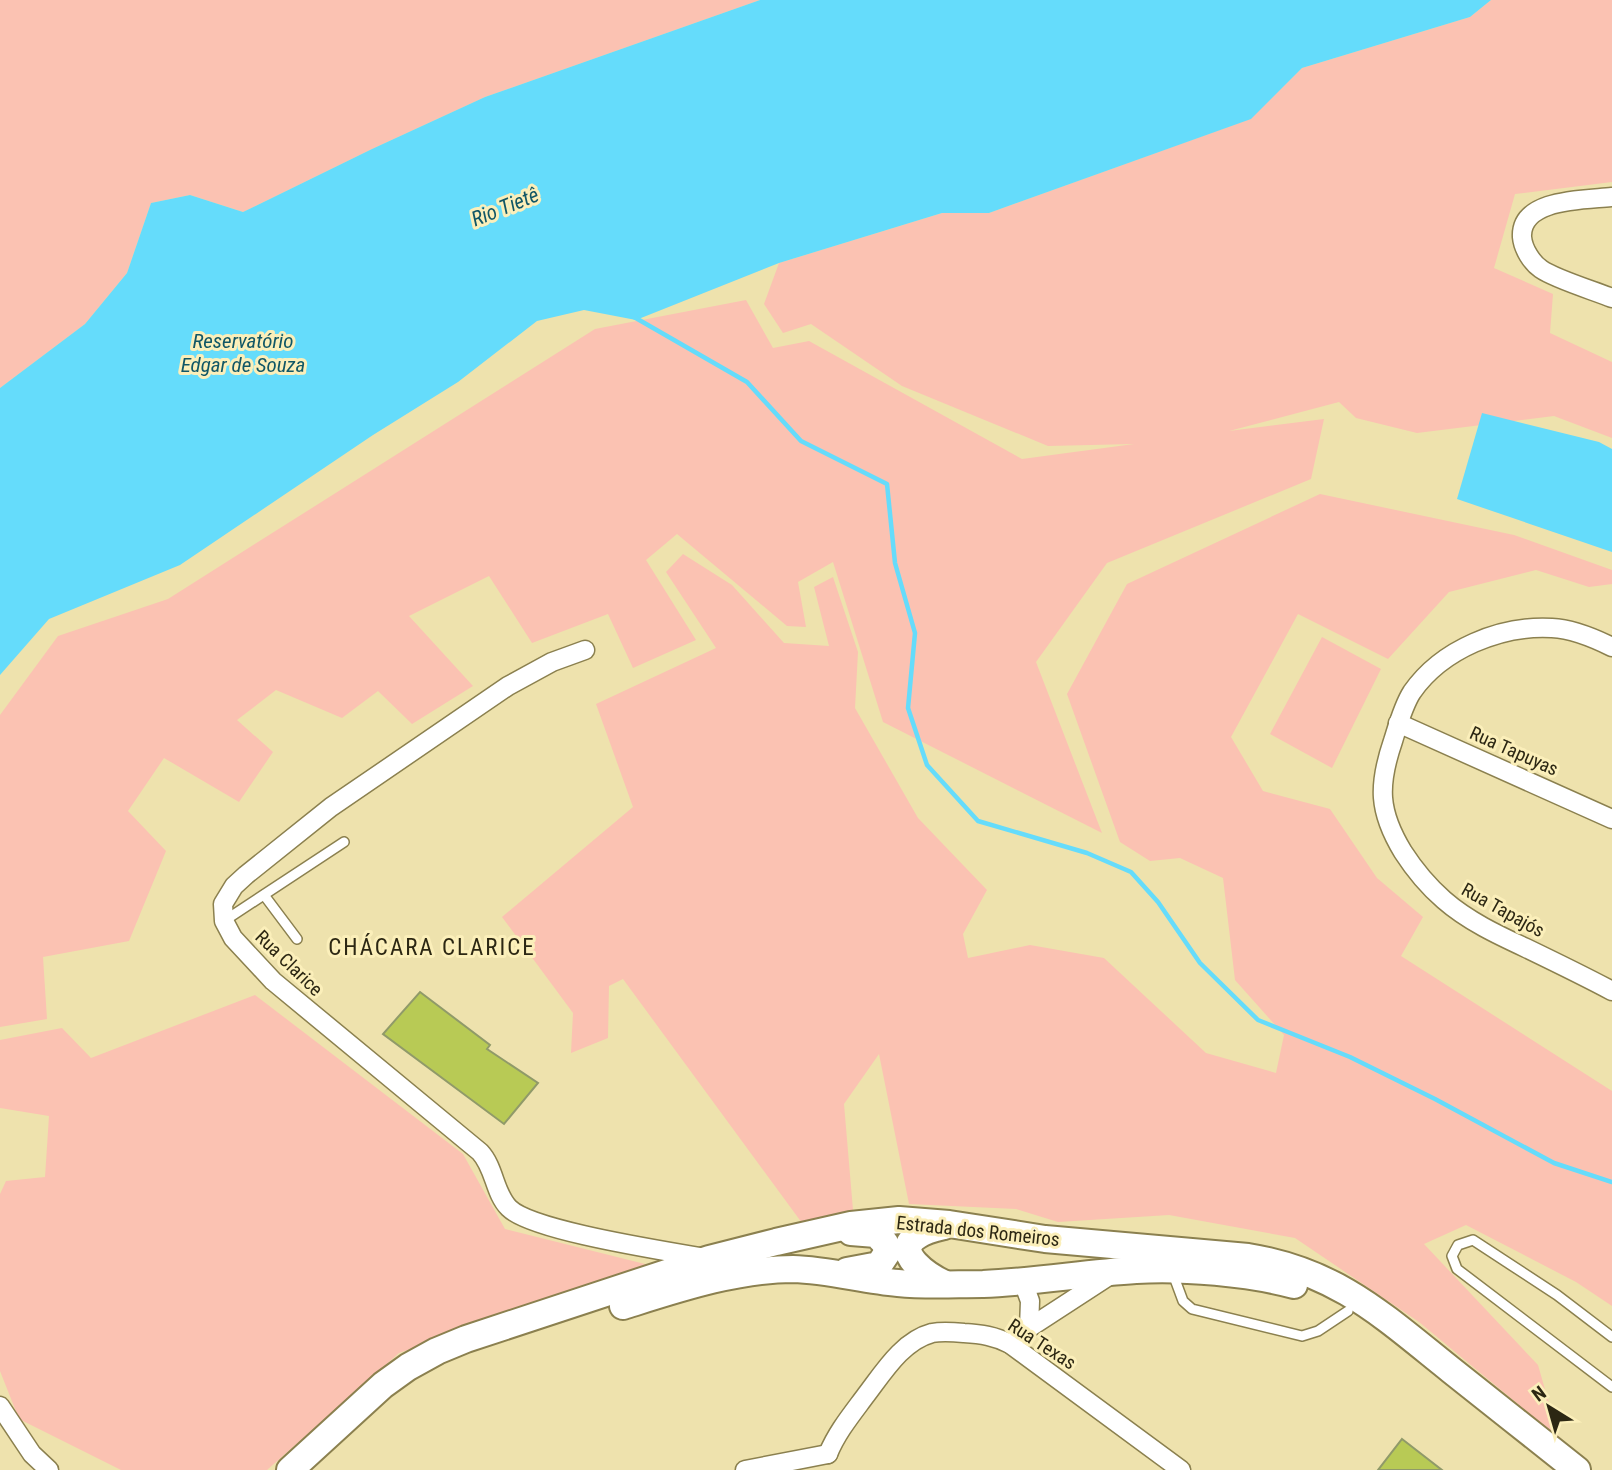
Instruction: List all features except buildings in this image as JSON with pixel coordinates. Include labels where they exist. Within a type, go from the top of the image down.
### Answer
[{"type":"main road","name":"Estrada dos Romeiros","points":[[290,1470],[383,1385],[408,1367],[466,1339],[709,1259],[851,1225],[899,1220],[949,1224],[1045,1239],[1248,1257],[1306,1270],[1333,1283],[1373,1309],[1577,1470]]},
{"type":"main road","points":[[946,1285],[918,1268],[909,1251],[910,1243],[915,1237],[949,1224]]},
{"type":"main road","points":[[829,1230],[876,1234],[885,1243],[887,1252],[879,1265],[837,1273]]},
{"type":"main road","name":"Estrada dos Romeiros","points":[[317,1470],[395,1396],[445,1365],[659,1295],[714,1280],[776,1270],[837,1273],[902,1284],[946,1285],[1023,1282],[1171,1269],[1272,1278],[1300,1286],[1348,1311],[1549,1470]]},
{"type":"street","points":[[1612,197],[1555,203],[1541,208],[1525,225],[1522,236],[1525,249],[1541,270],[1612,298]]},
{"type":"street","name":"Rua Tapajós","points":[[1612,647],[1591,637],[1553,628],[1498,634],[1462,649],[1424,677],[1411,694],[1398,723],[1383,770],[1384,807],[1389,825],[1403,851],[1443,900],[1493,932],[1612,991]]},
{"type":"street","points":[[224,921],[223,904],[234,886],[331,807],[508,686],[552,662],[585,650]]},
{"type":"street","name":"Rua Tapuyas","points":[[1398,723],[1612,819]]},
{"type":"street","name":"Rua Clarice","points":[[224,921],[233,938],[273,981],[480,1152],[491,1168],[502,1199],[520,1216],[555,1227],[709,1259]]},
{"type":"street","points":[[1010,1344],[1029,1328],[1115,1272]]},
{"type":"street","points":[[1023,1282],[1030,1301],[1029,1328]]},
{"type":"street","name":"Rua Texas","points":[[830,1462],[834,1440],[894,1359],[915,1341],[932,1333],[950,1332],[993,1336],[1010,1344],[1181,1470]]},
{"type":"street","points":[[0,1406],[32,1454],[50,1470]]},
{"type":"street","points":[[745,1470],[830,1462]]},
{"type":"lane","points":[[224,921],[344,842]]},
{"type":"lane","points":[[264,895],[297,939]]},
{"type":"lane","points":[[1612,1337],[1557,1295],[1473,1240],[1458,1245],[1452,1256],[1457,1269],[1612,1387]]},
{"type":"lane","points":[[1171,1269],[1186,1306],[1302,1336],[1318,1331],[1348,1311]]},
{"type":"shaded area","points":[[0,0],[760,0],[485,97],[243,212],[190,195],[151,203],[127,273],[85,324],[0,388]]},
{"type":"shaded area","points":[[1491,0],[1612,0],[1612,182],[1515,194],[1494,268],[1553,294],[1550,333],[1612,362],[1612,438],[1554,416],[1417,433],[1356,418],[1339,402],[1229,431],[1324,419],[1311,479],[1107,563],[1036,662],[1102,833],[883,722],[833,562],[798,582],[806,627],[787,626],[677,534],[646,560],[696,640],[633,668],[608,614],[532,643],[489,576],[409,616],[473,686],[412,724],[378,691],[342,718],[276,690],[237,720],[273,752],[239,802],[164,758],[128,811],[166,851],[129,941],[43,957],[47,1019],[0,1027],[0,715],[58,636],[168,599],[595,329],[746,300],[773,348],[809,341],[1022,459],[1134,444],[1048,446],[902,386],[811,324],[783,333],[764,304],[779,263],[942,213],[989,213],[1250,119],[1302,68],[1470,17]]},
{"type":"shaded area","points":[[1320,494],[1514,535],[1612,570],[1612,584],[1589,587],[1536,570],[1449,592],[1388,659],[1298,614],[1231,737],[1263,791],[1330,809],[1377,878],[1423,917],[1401,956],[1612,1091],[1612,1306],[1576,1282],[1466,1225],[1424,1244],[1538,1365],[1559,1438],[1419,1322],[1295,1238],[1169,1215],[1058,1222],[1016,1209],[909,1204],[879,1054],[844,1104],[853,1210],[802,1223],[623,979],[609,986],[608,1038],[571,1053],[573,1013],[502,917],[633,807],[596,704],[716,648],[666,572],[683,554],[732,585],[784,643],[829,646],[814,587],[833,577],[858,652],[855,708],[918,818],[987,890],[963,934],[968,958],[1030,945],[1104,958],[1206,1053],[1276,1073],[1284,1035],[1235,980],[1223,878],[1180,858],[1150,861],[1120,842],[1067,694],[1127,584]]},
{"type":"shaded area","points":[[1322,637],[1381,669],[1332,768],[1270,734]]},
{"type":"shaded area","points":[[255,995],[463,1154],[505,1229],[649,1265],[399,1353],[267,1470],[121,1470],[19,1419],[0,1371],[0,1194],[6,1181],[45,1177],[49,1116],[0,1108],[0,1040],[62,1028],[91,1058]]},
{"type":"water","name":"Reservatório Edgar de Souza","points":[[760,0],[1491,0],[1470,17],[1302,68],[1251,119],[989,213],[942,213],[779,263],[636,320],[584,310],[537,321],[458,382],[373,435],[180,565],[49,619],[0,675],[0,388],[85,324],[127,273],[151,203],[190,195],[243,212],[485,97]]},
{"type":"water","points":[[1482,413],[1599,442],[1612,449],[1612,552],[1457,499]]},
{"type":"waterway","points":[[634,317],[747,382],[801,441],[887,484],[895,563],[915,633],[908,708],[927,765],[978,821],[1087,853],[1131,872],[1158,902],[1200,963],[1258,1020],[1350,1057],[1554,1163],[1612,1182]]},
{"type":"district","name":"CHÁCARA CLARICE","points":[[432,947]]},
{"type":"water label","name":"Rio Tietê","points":[[505,207]]}]
